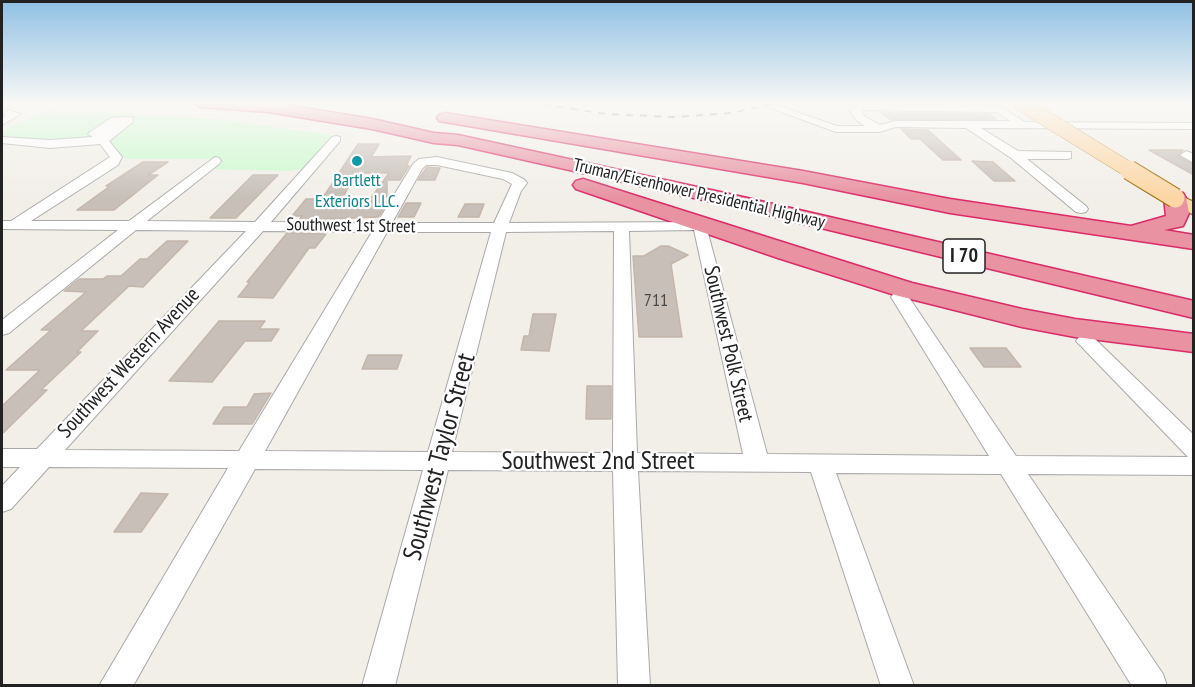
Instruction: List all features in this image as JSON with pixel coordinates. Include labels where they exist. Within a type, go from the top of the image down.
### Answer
[{"type":"highway","name":"Truman/Eisenhower Presidential Highway","points":[[448,134],[458,140],[736,199],[1194,302]]},
{"type":"highway","points":[[457,134],[547,172],[787,253],[904,289],[1033,320],[1194,343]]},
{"type":"highway","points":[[517,134],[803,177],[950,206],[1194,242]]},
{"type":"highway","name":"Truman/Eisenhower Presidential Highway","points":[[736,199],[1194,309]]},
{"type":"highway","points":[[1128,231],[1175,221],[1184,204]]},
{"type":"main road","points":[[1071,134],[1184,204]]},
{"type":"street","points":[[982,134],[1015,155],[1082,209]]},
{"type":"street","points":[[984,134],[1033,136],[1031,134]]},
{"type":"street","points":[[2,140],[50,144],[106,137],[117,159],[6,228]]},
{"type":"street","name":"Southwest Western Avenue","points":[[2,502],[336,139]]},
{"type":"street","points":[[1015,155],[1066,155]]},
{"type":"street","points":[[2,329],[215,161]]},
{"type":"street","name":"Southwest Taylor Street","points":[[378,686],[500,228],[514,191],[520,183],[507,176],[444,162],[423,162],[417,167],[383,227]]},
{"type":"street","name":"Southwest 1st Street","points":[[6,228],[130,226],[500,228],[700,225]]},
{"type":"street","name":"Southwest Polk Street","points":[[700,225],[757,463]]},
{"type":"street","points":[[621,226],[625,461],[633,686]]},
{"type":"street","points":[[115,686],[383,227]]},
{"type":"street","points":[[900,297],[1010,464],[1151,686]]},
{"type":"street","points":[[1086,340],[1194,450]]},
{"type":"street","name":"Southwest 2nd Street","points":[[2,458],[1194,466]]},
{"type":"street","points":[[820,463],[898,686]]},
{"type":"green space","points":[[2,134],[331,135],[303,169],[289,171],[207,169],[219,159],[125,159],[109,140],[37,142],[2,139]]},
{"type":"building","points":[[906,134],[932,134],[961,160],[943,160],[920,139],[911,139]]},
{"type":"building","points":[[358,144],[379,144],[371,157],[411,156],[406,166],[409,166],[400,180],[387,180],[387,203],[378,217],[299,220],[302,216],[292,216],[306,199],[322,199]],"holes":[[[356,173],[389,173],[371,198],[342,199]]]},
{"type":"building","points":[[1149,150],[1183,150],[1178,156],[1194,165],[1194,175]]},
{"type":"building","points":[[972,161],[993,162],[1015,181],[994,181]]},
{"type":"building","points":[[143,162],[168,162],[148,175],[158,175],[114,210],[77,210],[110,186],[106,186]]},
{"type":"building","points":[[427,167],[440,168],[435,180],[418,180]]},
{"type":"building","points":[[253,175],[278,175],[236,218],[210,218]]},
{"type":"building","points":[[406,203],[421,203],[414,217],[398,217]]},
{"type":"building","points":[[465,204],[484,204],[479,217],[458,217]]},
{"type":"building","points":[[287,233],[326,234],[315,248],[309,248],[273,298],[238,297],[250,282],[247,282]]},
{"type":"building","points":[[167,241],[188,241],[143,287],[129,286],[81,331],[98,331],[77,352],[81,352],[41,390],[47,390],[2,434],[2,406],[40,370],[6,370],[51,330],[41,330],[86,292],[64,291],[79,279],[121,276],[140,259],[147,259]]},
{"type":"building","points":[[661,246],[668,246],[688,255],[671,264],[682,337],[639,337],[633,256],[644,256]]},
{"type":"building","points":[[533,314],[556,314],[549,351],[521,350],[524,336],[529,336]]},
{"type":"building","points":[[219,321],[265,321],[259,329],[279,329],[271,341],[245,341],[212,382],[169,381]]},
{"type":"building","points":[[970,348],[1006,348],[1021,367],[984,367]]},
{"type":"building","points":[[368,355],[402,355],[397,369],[362,369]]},
{"type":"building","points":[[587,386],[611,386],[611,419],[586,419]]},
{"type":"building","points":[[271,393],[252,424],[213,424],[224,407],[247,407],[254,394]]},
{"type":"building","points":[[141,493],[168,494],[141,532],[114,532]]},
{"type":"place","name":"Bartlett Exteriors LLC.","points":[[357,161]]}]
